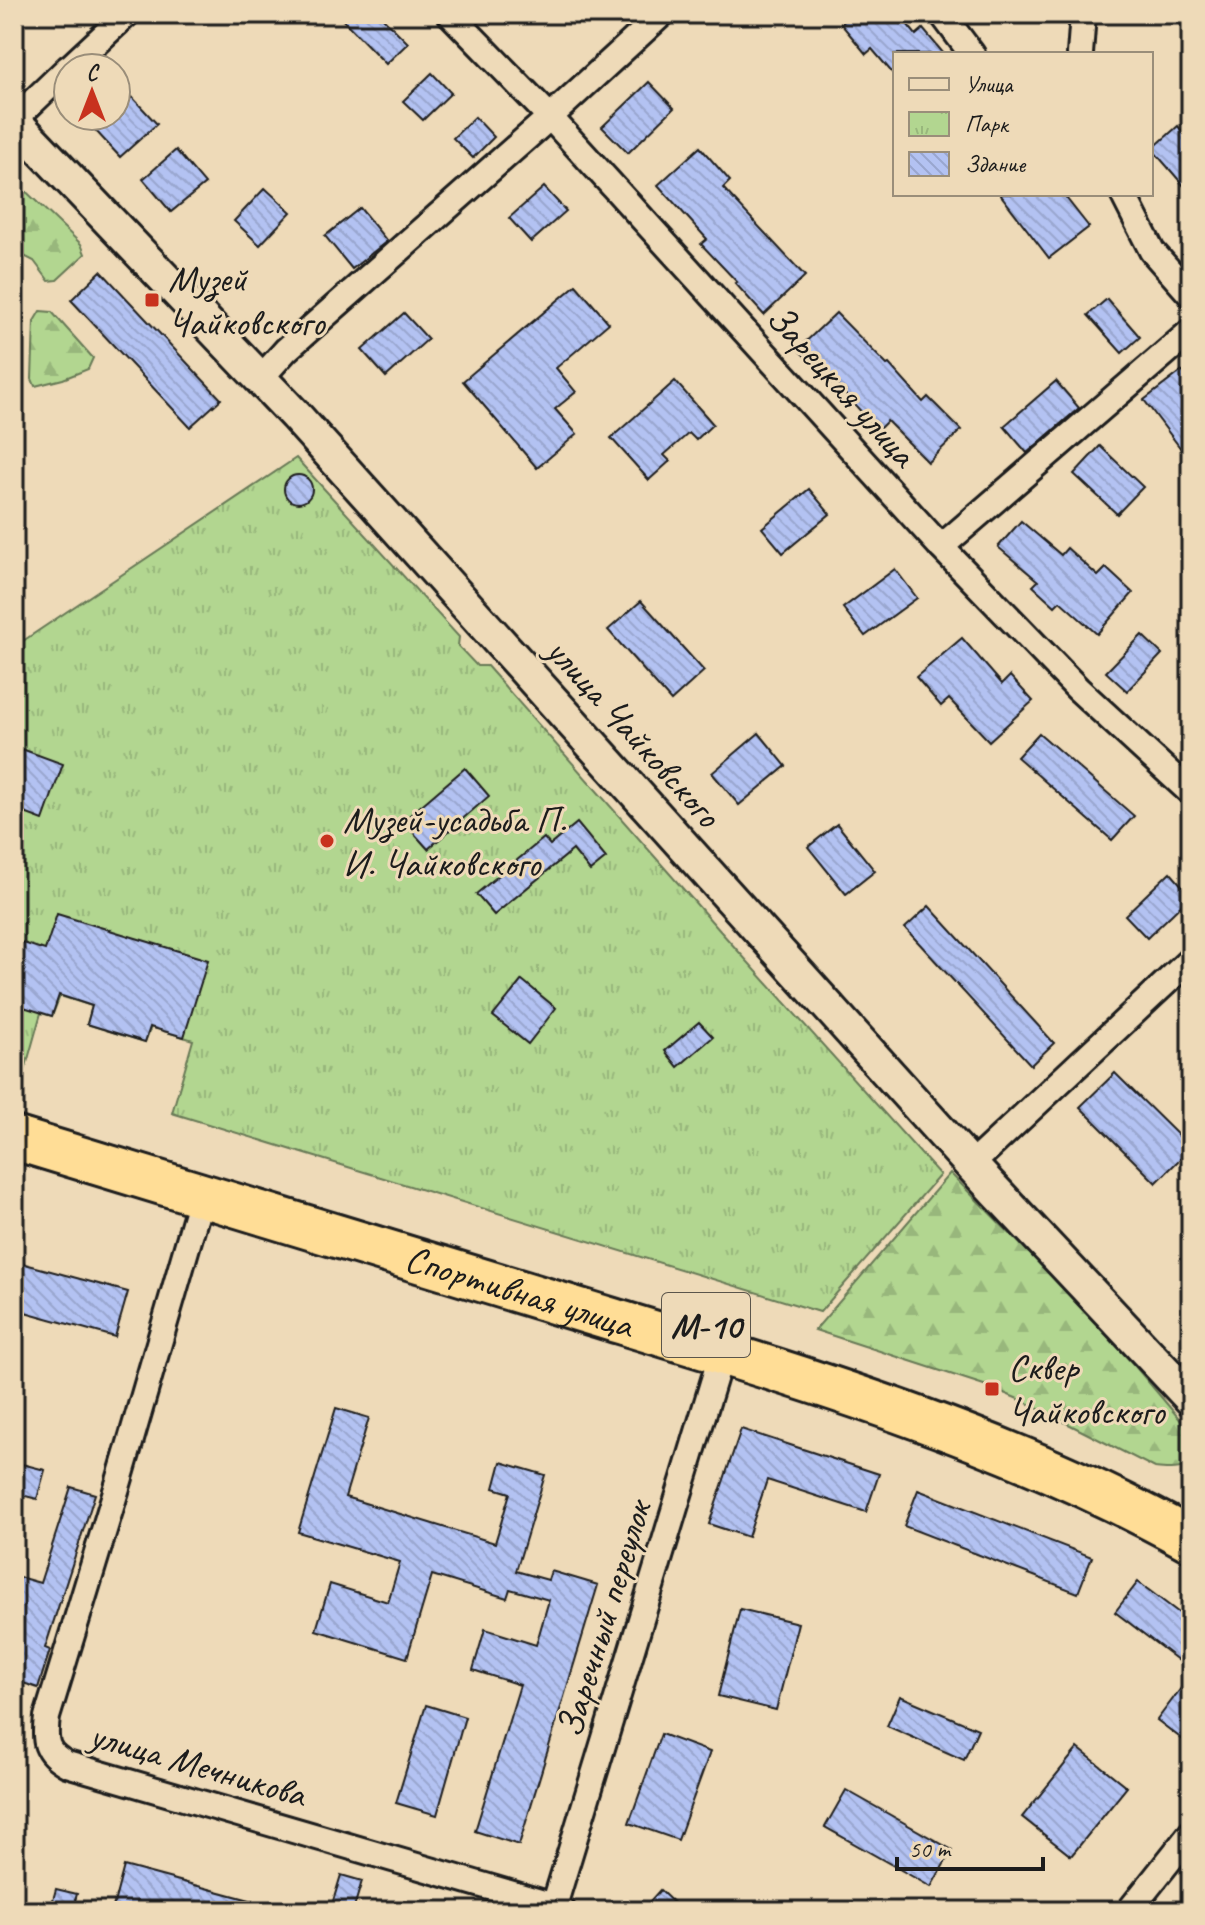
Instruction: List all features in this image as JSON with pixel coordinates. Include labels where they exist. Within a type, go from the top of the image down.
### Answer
[{"type":"highway","name":"Спортивная улица","points":[[14,1114],[567,1281],[876,1379],[983,1417],[1090,1463],[1188,1521]]},
{"type":"highway","name":"Спортивная улица","points":[[14,1138],[872,1401],[959,1432],[1126,1506],[1188,1521]]},
{"type":"street","points":[[85,52],[127,14]]},
{"type":"street","name":"Зарецкая улица","points":[[450,14],[550,117],[941,547],[1078,689],[1191,793]]},
{"type":"street","points":[[260,379],[286,350],[662,14]]},
{"type":"street","points":[[942,14],[970,52]]},
{"type":"street","points":[[1080,52],[1083,14]]},
{"type":"street","points":[[14,120],[52,83]]},
{"type":"street","name":"улица Чайковского","points":[[14,120],[260,379],[971,1165],[1191,1399]]},
{"type":"street","points":[[1124,196],[1152,251],[1191,295]]},
{"type":"street","points":[[941,547],[1191,331]]},
{"type":"street","points":[[971,1165],[1191,959]]},
{"type":"street","name":"улица Мечникова","points":[[202,1195],[47,1717],[45,1735],[48,1748],[56,1758],[67,1764],[559,1908]]},
{"type":"street","name":"Заречный переулок","points":[[559,1908],[722,1353]]},
{"type":"street","points":[[1129,1911],[1191,1833]]},
{"type":"green space","points":[[14,180],[81,244],[85,254],[57,280],[49,281],[34,261],[14,251]]},
{"type":"green space","points":[[40,311],[52,312],[93,358],[88,369],[35,386],[32,379],[34,321]]},
{"type":"green space","name":"Музей-усадьба П. И. Чайковского","points":[[296,458],[459,637],[458,646],[477,666],[487,666],[940,1175],[820,1312],[172,1113],[193,1040],[151,1027],[145,1042],[87,1024],[92,1006],[60,996],[52,1016],[41,1013],[25,1070],[14,1067],[14,647]]},
{"type":"green space","points":[[950,1173],[1047,1271],[1183,1423],[1191,1444],[1190,1464],[1177,1469],[1155,1468],[987,1386],[815,1330]]},
{"type":"building","points":[[337,14],[379,14],[408,43],[386,64]]},
{"type":"building","points":[[853,14],[899,14],[916,35],[923,29],[942,52],[893,52],[893,74],[872,49],[866,54],[841,24]]},
{"type":"building","points":[[432,73],[451,93],[423,120],[403,101]]},
{"type":"building","points":[[649,82],[674,108],[628,153],[602,127]]},
{"type":"building","points":[[132,97],[157,124],[120,157],[97,132],[132,132]]},
{"type":"building","points":[[475,117],[494,137],[473,158],[453,138]]},
{"type":"building","points":[[1178,126],[1191,142],[1191,194],[1153,150]]},
{"type":"building","points":[[700,147],[730,181],[723,188],[805,276],[764,315],[701,244],[707,239],[658,185]]},
{"type":"building","points":[[176,150],[205,184],[171,212],[143,179]]},
{"type":"building","points":[[544,187],[566,211],[531,242],[509,218]]},
{"type":"building","points":[[265,188],[291,212],[260,245],[234,221]]},
{"type":"building","points":[[1002,196],[1065,196],[1089,227],[1049,258]]},
{"type":"building","points":[[360,208],[387,241],[352,269],[325,236]]},
{"type":"building","points":[[101,271],[221,399],[190,427],[71,300]]},
{"type":"building","points":[[576,285],[609,323],[556,368],[576,392],[555,409],[577,434],[537,468],[463,381]]},
{"type":"building","points":[[1107,299],[1140,337],[1122,353],[1088,315]]},
{"type":"building","points":[[404,313],[428,339],[386,377],[362,350]]},
{"type":"building","points":[[836,313],[923,402],[928,397],[961,430],[928,462],[887,421],[878,430],[833,381],[831,383],[798,349]]},
{"type":"building","points":[[1182,371],[1191,382],[1191,462],[1144,400]]},
{"type":"building","points":[[675,381],[713,424],[696,440],[689,433],[664,455],[670,461],[649,480],[611,438]]},
{"type":"building","points":[[1056,381],[1079,408],[1027,453],[1004,426]]},
{"type":"building","points":[[1100,446],[1143,487],[1117,514],[1074,474]]},
{"type":"building","points":[[298,475],[308,479],[312,489],[308,499],[298,503],[288,499],[284,489],[288,479]]},
{"type":"building","points":[[809,489],[830,514],[783,553],[762,528]]},
{"type":"building","points":[[1021,521],[1061,555],[1067,548],[1098,576],[1106,568],[1133,593],[1097,634],[1060,601],[1055,606],[1033,586],[1038,581],[998,547]]},
{"type":"building","points":[[895,569],[917,598],[865,636],[843,608]]},
{"type":"building","points":[[641,601],[704,671],[671,701],[608,630]]},
{"type":"building","points":[[1142,635],[1162,654],[1127,691],[1106,672]]},
{"type":"building","points":[[962,638],[1002,684],[1010,676],[1033,701],[989,741],[949,699],[941,706],[916,677]]},
{"type":"building","points":[[759,733],[786,766],[739,805],[712,773]]},
{"type":"building","points":[[1039,733],[1134,816],[1112,840],[1017,757]]},
{"type":"building","points":[[19,748],[63,764],[43,820],[14,809],[14,762]]},
{"type":"building","points":[[465,768],[489,796],[428,849],[403,821]]},
{"type":"building","points":[[577,823],[606,858],[590,871],[573,850],[494,915],[476,894],[544,838],[550,845]]},
{"type":"building","points":[[837,824],[875,871],[846,894],[808,847]]},
{"type":"building","points":[[1170,872],[1191,896],[1147,938],[1125,915]]},
{"type":"building","points":[[929,906],[1054,1043],[1031,1065],[905,928]]},
{"type":"building","points":[[57,914],[208,960],[184,1037],[150,1027],[145,1042],[87,1024],[92,1006],[59,995],[52,1016],[14,1004],[14,940],[45,950]]},
{"type":"building","points":[[522,980],[556,1008],[528,1044],[493,1016]]},
{"type":"building","points":[[699,1022],[713,1037],[678,1067],[665,1051]]},
{"type":"building","points":[[1115,1073],[1191,1148],[1156,1183],[1080,1107]]},
{"type":"building","points":[[14,1261],[128,1292],[115,1337],[14,1309]]},
{"type":"building","points":[[336,1408],[369,1418],[345,1497],[495,1543],[510,1493],[494,1488],[501,1462],[545,1475],[516,1571],[548,1580],[551,1571],[598,1585],[519,1845],[475,1831],[520,1685],[473,1670],[485,1629],[536,1645],[549,1600],[510,1589],[507,1598],[432,1575],[407,1658],[316,1630],[330,1584],[388,1602],[400,1562],[298,1532]]},
{"type":"building","points":[[741,1429],[879,1474],[866,1512],[767,1480],[748,1537],[709,1524]]},
{"type":"building","points":[[14,1462],[45,1470],[37,1499],[14,1493]]},
{"type":"building","points":[[71,1487],[95,1494],[45,1648],[50,1650],[38,1688],[14,1680],[14,1591],[19,1577],[40,1583]]},
{"type":"building","points":[[918,1490],[1092,1557],[1078,1593],[904,1526]]},
{"type":"building","points":[[1138,1582],[1191,1622],[1191,1670],[1115,1612]]},
{"type":"building","points":[[740,1609],[798,1623],[776,1710],[718,1696]]},
{"type":"building","points":[[1191,1675],[1191,1746],[1157,1720]]},
{"type":"building","points":[[900,1696],[978,1729],[964,1760],[887,1726]]},
{"type":"building","points":[[426,1705],[465,1717],[437,1815],[396,1803]]},
{"type":"building","points":[[661,1734],[710,1752],[678,1840],[629,1823]]},
{"type":"building","points":[[1078,1748],[1127,1787],[1071,1856],[1022,1817]]},
{"type":"building","points":[[846,1790],[952,1850],[931,1887],[825,1827]]},
{"type":"building","points":[[124,1866],[272,1906],[272,1911],[112,1911]]},
{"type":"building","points":[[341,1875],[362,1881],[353,1911],[330,1911]]},
{"type":"building","points":[[56,1889],[77,1894],[72,1911],[50,1911]]},
{"type":"building","points":[[660,1890],[682,1911],[641,1911]]},
{"type":"place","name":"Музей Чайковского","points":[[152,300]]},
{"type":"place","name":"Музей-усадьба П. И. Чайковского","points":[[327,841]]},
{"type":"place","name":"Сквер Чайковского","points":[[992,1389]]}]
